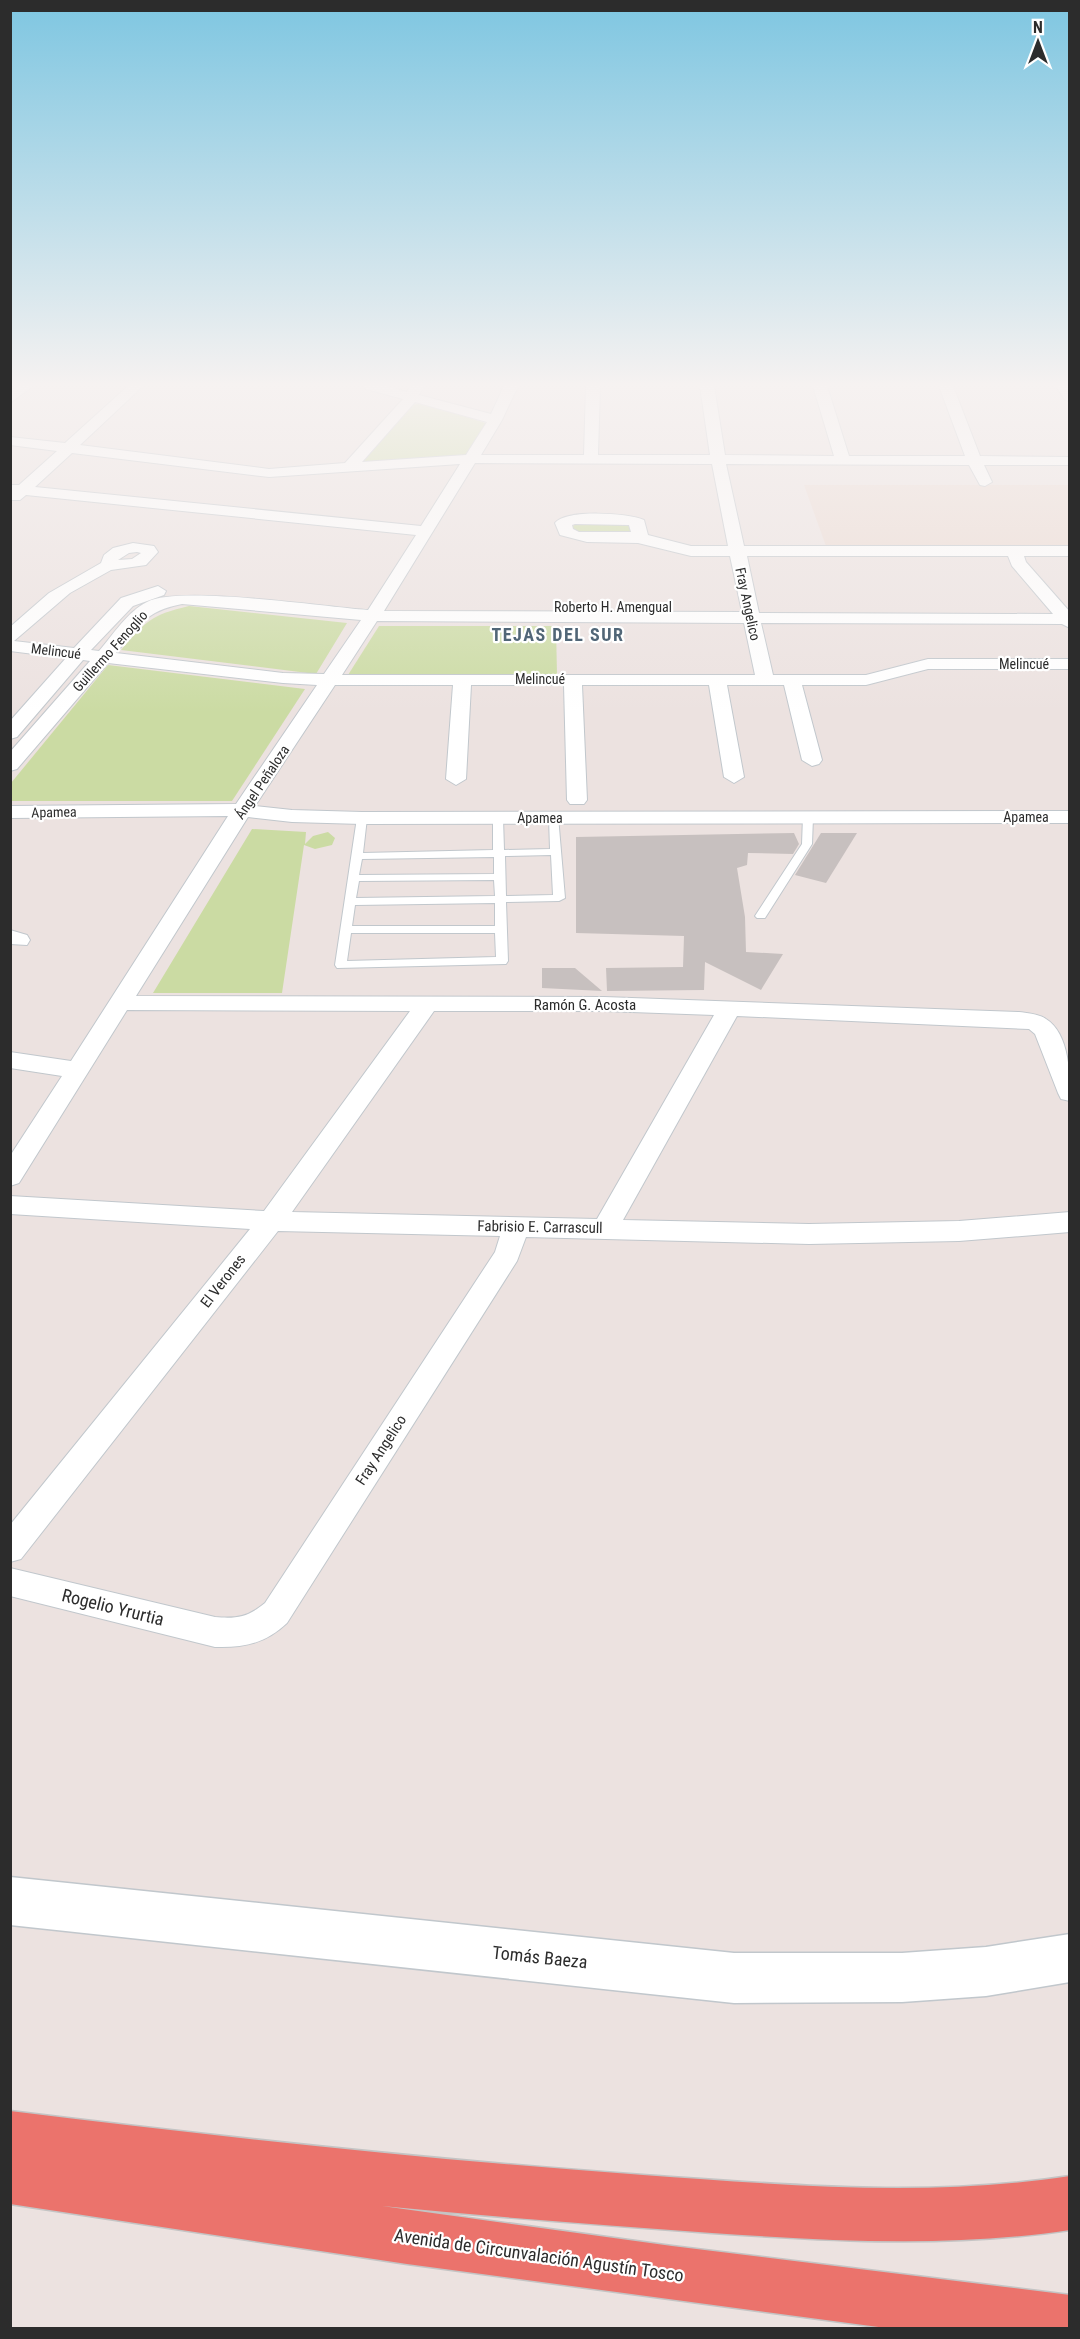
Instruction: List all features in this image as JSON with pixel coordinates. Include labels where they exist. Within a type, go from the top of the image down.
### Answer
[{"type":"highway","points":[[10,2137],[160,2156],[354,2176],[610,2199],[787,2211],[955,2214],[1034,2209],[1070,2203]]},
{"type":"highway","name":"Avenida de Circunvalación Agustín Tosco","points":[[10,2177],[506,2251],[806,2292],[1070,2323]]},
{"type":"street","points":[[27,495],[426,531]]},
{"type":"street","name":"Ángel Peñaloza","points":[[10,1177],[238,817],[376,611],[448,495]]},
{"type":"street","name":"Fray Angelico","points":[[726,495],[765,680]]},
{"type":"street","points":[[640,538],[684,550],[1070,551]]},
{"type":"street","points":[[10,637],[49,598],[109,566],[110,558],[115,554],[137,547],[148,549],[150,552],[140,563],[165,594]]},
{"type":"street","points":[[1014,551],[1018,563],[1067,616]]},
{"type":"street","name":"Roberto H. Amengual","points":[[165,594],[376,611],[1067,616]]},
{"type":"street","name":"Guillermo Fenoglio","points":[[10,733],[128,602],[165,594]]},
{"type":"street","name":"Guillermo Fenoglio","points":[[10,765],[142,612],[165,594]]},
{"type":"street","name":"Melincué","points":[[10,646],[283,678],[330,680],[792,680],[880,678],[928,664],[1070,664]]},
{"type":"street","points":[[456,779],[462,679]]},
{"type":"street","points":[[573,679],[578,800]]},
{"type":"street","points":[[717,680],[734,777]]},
{"type":"street","points":[[792,680],[812,760]]},
{"type":"street","name":"Apamea","points":[[10,812],[238,817]]},
{"type":"street","name":"Apamea","points":[[10,826],[292,816],[362,818],[1070,818]]},
{"type":"street","name":"Ramón G. Acosta","points":[[121,1003],[426,1006],[604,1004],[1019,1019],[1038,1023],[1045,1030],[1070,1093]]},
{"type":"street","name":"El Verones","points":[[10,1549],[271,1221],[426,1006]]},
{"type":"street","points":[[605,1228],[730,1008]]},
{"type":"street","points":[[10,1060],[78,1070]]},
{"type":"street","name":"Fabrisio E. Carrascull","points":[[10,1205],[271,1221],[809,1233],[959,1232],[1070,1222]]},
{"type":"street","name":"Fray Angelico","points":[[215,1632],[242,1634],[260,1628],[276,1613],[508,1254],[516,1226]]},
{"type":"street","name":"Rogelio Yrurtia","points":[[10,1582],[215,1632]]},
{"type":"street","name":"Tomás Baeza","points":[[10,1901],[734,1978],[849,1981],[957,1976],[1070,1958]]},
{"type":"lane","points":[[761,916],[807,844],[808,817]]},
{"type":"lane","points":[[362,818],[341,965],[502,961],[498,818]]},
{"type":"lane","points":[[350,902],[500,901],[559,898],[554,818]]},
{"type":"lane","points":[[356,856],[556,852]]},
{"type":"lane","points":[[353,878],[500,877]]},
{"type":"lane","points":[[346,930],[501,929]]},
{"type":"shaded area","points":[[808,495],[1069,495],[1069,548],[827,549]]},
{"type":"green space","points":[[577,524],[630,526],[631,533],[579,534],[570,527]]},
{"type":"green space","points":[[189,606],[347,623],[316,674],[121,650],[150,620]]},
{"type":"green space","points":[[379,626],[556,626],[557,675],[348,675]]},
{"type":"green space","points":[[108,665],[305,689],[232,801],[11,801],[11,783]]},
{"type":"green space","points":[[252,829],[306,832],[305,844],[313,836],[328,832],[335,838],[332,845],[315,849],[304,845],[282,993],[153,993]]},
{"type":"building","points":[[794,833],[799,844],[793,854],[748,853],[747,865],[737,868],[745,917],[746,952],[783,954],[761,990],[705,962],[704,990],[607,991],[606,968],[683,967],[684,936],[576,933],[576,837]]},
{"type":"building","points":[[821,833],[857,833],[826,883],[795,875]]},
{"type":"building","points":[[542,968],[575,968],[602,991],[542,988]]},
{"type":"district","name":"TEJAS DEL SUR","points":[[558,634]]}]
